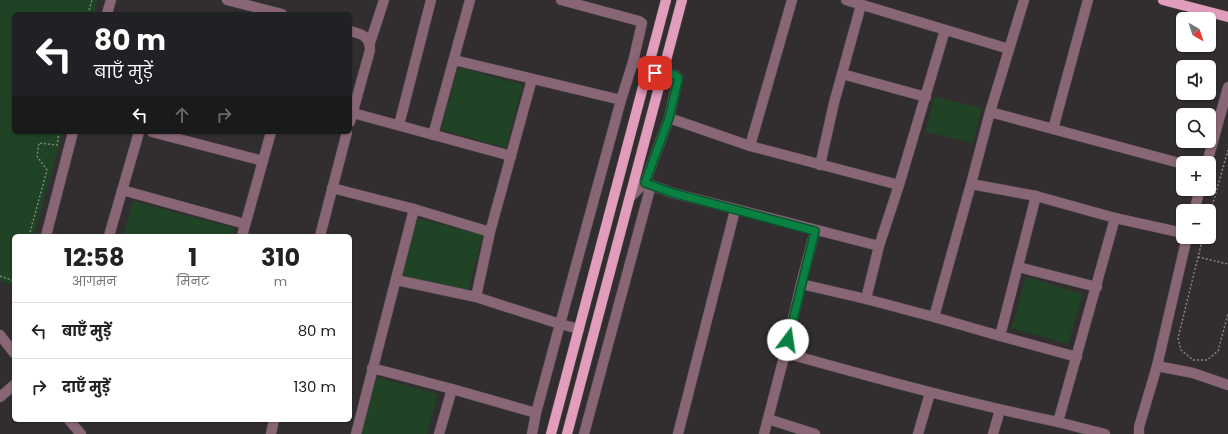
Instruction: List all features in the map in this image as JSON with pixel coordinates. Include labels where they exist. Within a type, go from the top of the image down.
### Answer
[{"type":"main road","points":[[551,434],[666,0]]},
{"type":"main road","points":[[567,434],[682,0]]},
{"type":"main road","points":[[1163,0],[1228,17]]},
{"type":"street","points":[[108,12],[111,0]]},
{"type":"street","points":[[227,0],[274,12]]},
{"type":"street","points":[[352,113],[370,50],[370,43],[384,0]]},
{"type":"street","points":[[399,125],[431,0]]},
{"type":"street","points":[[433,135],[470,0]]},
{"type":"street","points":[[532,434],[536,413],[620,100],[633,62],[642,23],[561,0]]},
{"type":"street","points":[[750,146],[792,0]]},
{"type":"street","points":[[846,0],[1009,49]]},
{"type":"street","points":[[934,317],[990,112],[1024,0]]},
{"type":"street","points":[[1053,129],[1088,0]]},
{"type":"street","points":[[820,165],[861,4]]},
{"type":"street","points":[[866,299],[879,246],[926,97],[945,30]]},
{"type":"street","points":[[352,32],[366,36],[370,43]]},
{"type":"street","points":[[454,60],[620,100]]},
{"type":"street","points":[[584,434],[648,184],[669,118],[678,78],[675,75],[648,69],[633,62]]},
{"type":"street","points":[[842,74],[926,97]]},
{"type":"street","points":[[476,297],[490,232],[532,79]]},
{"type":"street","points":[[1209,156],[1228,88]]},
{"type":"street","points":[[990,112],[1176,162]]},
{"type":"street","points":[[352,117],[399,125],[511,156]]},
{"type":"street","points":[[669,118],[750,146],[899,185]]},
{"type":"street","points":[[47,234],[72,134]]},
{"type":"street","points":[[111,234],[138,134]]},
{"type":"street","points":[[160,134],[262,161]]},
{"type":"street","points":[[242,234],[270,134]]},
{"type":"street","points":[[320,234],[346,134]]},
{"type":"street","points":[[630,197],[648,184]]},
{"type":"street","points":[[648,184],[673,193],[735,210],[879,246]]},
{"type":"street","points":[[971,184],[1036,196],[1115,218],[1176,231]]},
{"type":"street","points":[[332,188],[414,209],[490,232]]},
{"type":"street","points":[[122,190],[245,224]]},
{"type":"street","points":[[1000,336],[1036,196]]},
{"type":"street","points":[[356,434],[414,209]]},
{"type":"street","points":[[678,434],[735,210]]},
{"type":"street","points":[[1058,422],[1097,287],[1115,218]]},
{"type":"street","points":[[764,434],[815,231]]},
{"type":"street","points":[[1139,434],[1139,427],[1157,366],[1185,244]]},
{"type":"street","points":[[1018,267],[1097,287]]},
{"type":"street","points":[[396,280],[476,297],[579,329]]},
{"type":"street","points":[[802,284],[934,317],[1077,357]]},
{"type":"street","points":[[0,335],[12,350]]},
{"type":"street","points":[[784,353],[930,393],[1105,434]]},
{"type":"street","points":[[1157,366],[1193,373],[1228,385]]},
{"type":"street","points":[[372,368],[536,413]]},
{"type":"street","points":[[0,397],[12,387]]},
{"type":"street","points":[[438,434],[452,389]]},
{"type":"street","points":[[918,434],[930,393]]},
{"type":"street","points":[[993,434],[1000,410]]},
{"type":"street","points":[[768,419],[815,434]]},
{"type":"street","points":[[71,422],[81,434]]},
{"type":"street","points":[[271,434],[274,422]]},
{"type":"path","points":[[89,12],[92,0]]},
{"type":"path","points":[[29,234],[47,170],[37,156],[39,143],[57,145],[59,134]]},
{"type":"path","points":[[1213,204],[1228,150]]},
{"type":"path","points":[[1201,244],[1178,338],[1180,350],[1193,360],[1207,360],[1218,351],[1228,314]]},
{"type":"path","points":[[1198,257],[1228,264]]},
{"type":"path","points":[[0,276],[12,280]]},
{"type":"green space","points":[[0,0],[98,0],[95,12],[12,12],[12,134],[62,134],[35,234],[12,234],[12,285],[0,281]]},
{"type":"green space","points":[[458,67],[523,85],[506,148],[441,130]]},
{"type":"green space","points":[[934,97],[982,108],[973,143],[925,132]]},
{"type":"green space","points":[[133,201],[234,228],[232,234],[124,234]]},
{"type":"green space","points":[[417,218],[483,235],[467,294],[402,277]]},
{"type":"green space","points":[[1026,277],[1083,294],[1068,344],[1011,328]]},
{"type":"green space","points":[[377,377],[438,394],[427,434],[361,434]]},
{"type":"route","points":[[655,73],[675,75],[678,80],[669,118],[645,183],[673,193],[815,231],[788,340]]}]
